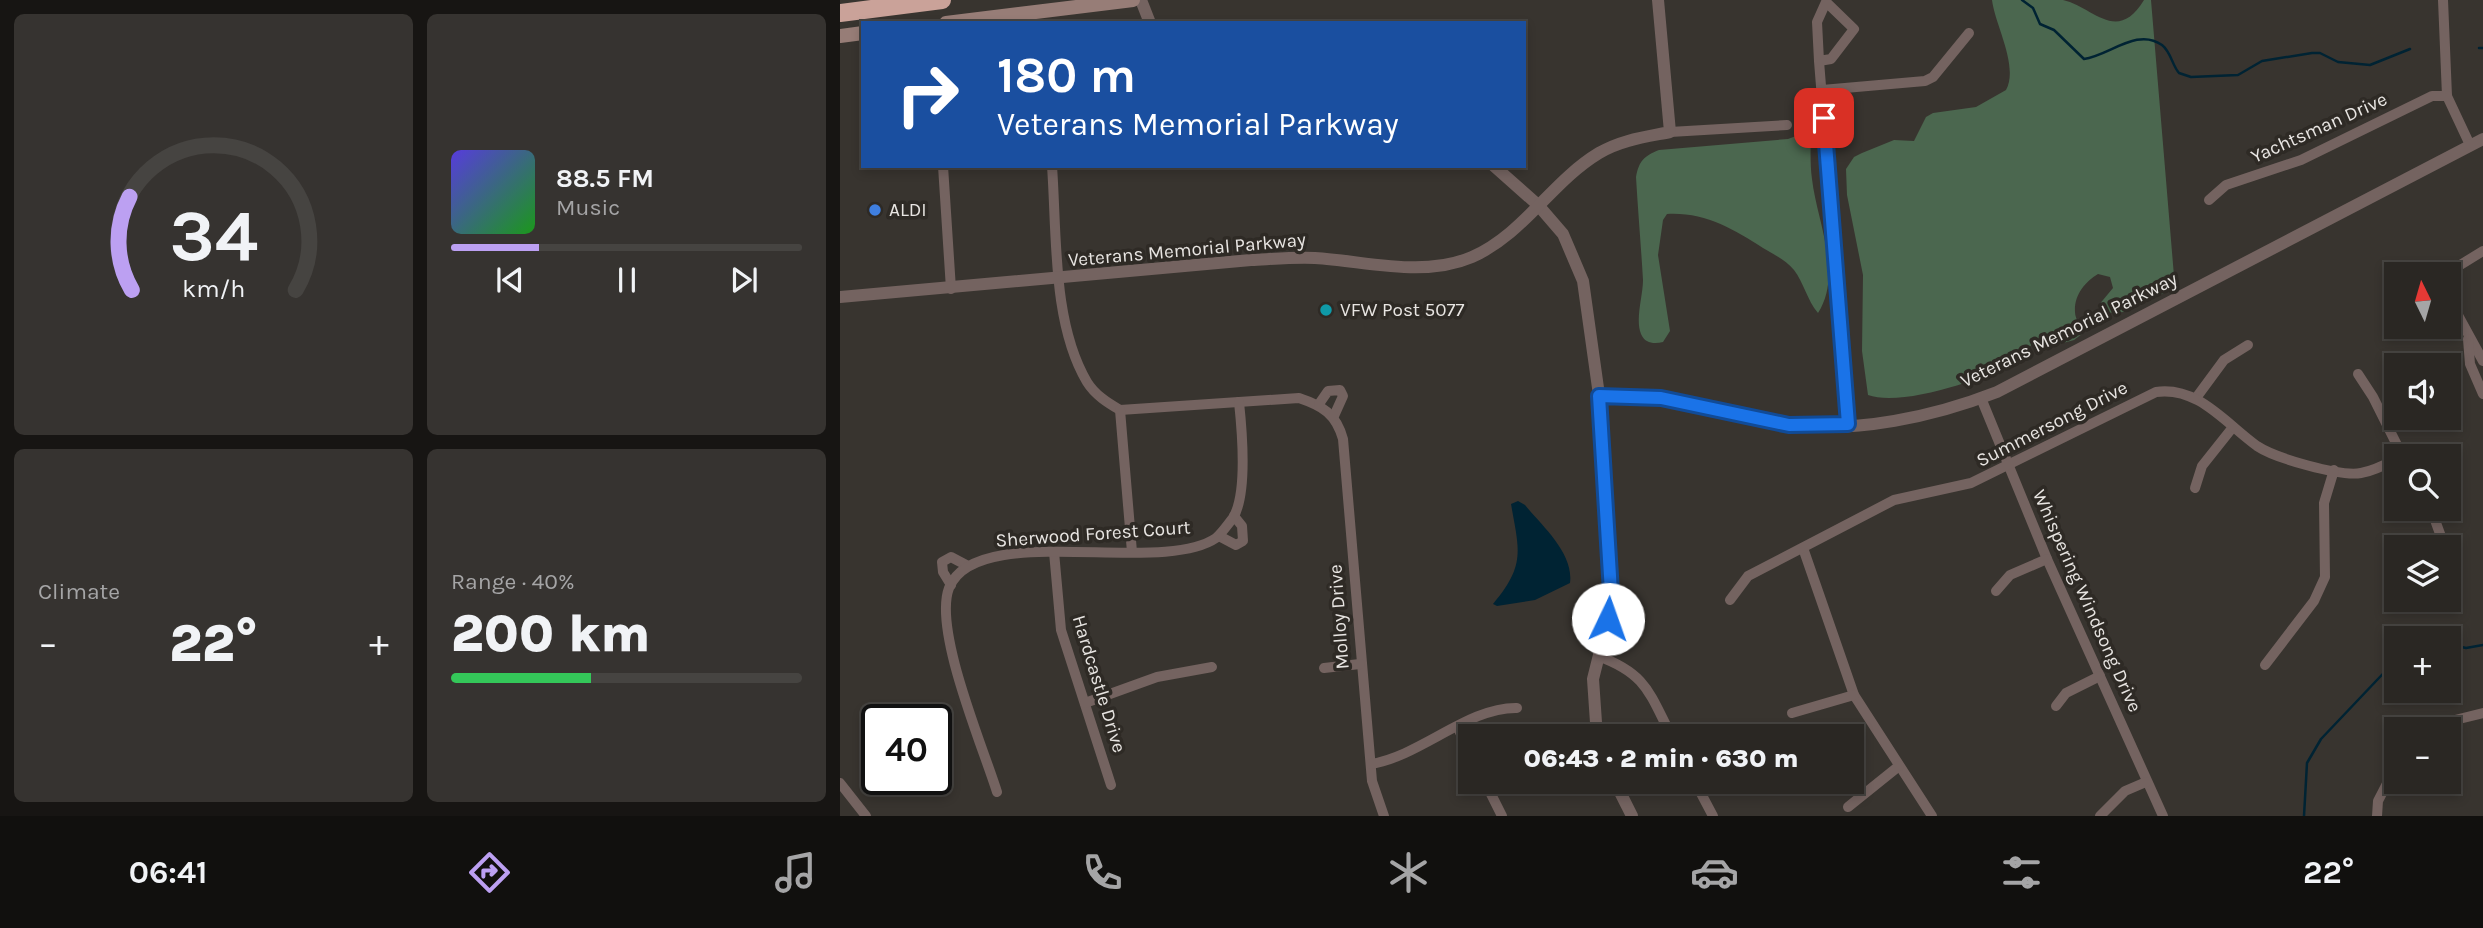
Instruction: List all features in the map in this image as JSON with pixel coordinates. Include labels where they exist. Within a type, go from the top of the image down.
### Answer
[{"type":"highway","points":[[840,13],[942,0]]},
{"type":"main road","points":[[962,21],[1133,0]]},
{"type":"main road","points":[[840,36],[861,33]]},
{"type":"street","points":[[1141,0],[1149,21]]},
{"type":"street","points":[[1658,0],[1670,132]]},
{"type":"street","points":[[2442,0],[2447,96],[2470,145]]},
{"type":"street","points":[[1819,61],[1831,59],[1854,29],[1826,1],[1817,22],[1819,61],[1848,424]]},
{"type":"street","points":[[1822,90],[1925,81],[1933,77],[1969,33]]},
{"type":"street","name":"Yachtsman Drive","points":[[2208,200],[2226,185],[2301,160],[2432,96],[2447,96]]},
{"type":"street","name":"Veterans Memorial Parkway","points":[[840,297],[1285,258],[1427,267],[1470,258],[1493,247],[1517,228],[1576,169],[1602,152],[1626,141],[1670,132],[1787,125]]},
{"type":"street","name":"Veterans Memorial Parkway","points":[[1599,396],[1661,398],[1789,425],[1848,424],[1917,416],[1980,398],[2483,139]]},
{"type":"street","points":[[943,168],[951,289]]},
{"type":"street","points":[[1052,168],[1060,279],[1070,348],[1094,391],[1120,410],[1132,552]]},
{"type":"street","points":[[1496,168],[1538,205],[1563,234],[1583,281],[1599,396],[1611,605],[1598,656],[1592,704],[1595,724]]},
{"type":"street","points":[[2461,265],[2483,251]]},
{"type":"street","points":[[2461,322],[2483,361]]},
{"type":"street","points":[[2468,335],[2470,364],[2483,394]]},
{"type":"street","points":[[2196,398],[2224,359],[2248,345]]},
{"type":"street","points":[[2358,374],[2373,397],[2394,444]]},
{"type":"street","name":"Molloy Drive","points":[[1120,410],[1299,398],[1319,404],[1328,391],[1340,390],[1343,396],[1334,416],[1343,439],[1360,664],[1371,764],[1376,800],[1384,816]]},
{"type":"street","name":"Summersong Drive","points":[[1730,600],[1748,576],[1894,500],[1971,483],[2155,392],[2175,391],[2196,398],[2259,447],[2274,455],[2334,470],[2361,473],[2384,464]]},
{"type":"street","name":"Whispering Windsong Drive","points":[[1980,398],[2047,559],[2163,816]]},
{"type":"street","name":"Sherwood Forest Court","points":[[997,792],[952,653],[947,606],[951,585],[943,572],[942,562],[951,557],[968,566],[985,558],[1054,552],[1132,552],[1201,545],[1219,536],[1234,516],[1243,448],[1239,402]]},
{"type":"street","points":[[1319,404],[1334,416]]},
{"type":"street","points":[[2195,488],[2202,466],[2233,427]]},
{"type":"street","points":[[2265,665],[2314,601],[2325,578],[2324,503],[2334,470]]},
{"type":"street","name":"Sherwood Forest Court","points":[[1219,536],[1236,545],[1244,541],[1242,526],[1234,516]]},
{"type":"street","points":[[1803,548],[1854,695],[1932,816]]},
{"type":"street","name":"Hardcastle Drive","points":[[1054,552],[1061,630],[1111,785]]},
{"type":"street","points":[[1996,591],[2010,575],[2047,559]]},
{"type":"street","points":[[951,585],[968,566]]},
{"type":"street","points":[[1598,656],[1625,667],[1642,680],[1665,724]]},
{"type":"street","points":[[1324,668],[1360,664]]},
{"type":"street","points":[[1085,703],[1157,677],[1212,667]]},
{"type":"street","points":[[2056,706],[2066,693],[2100,676]]},
{"type":"street","points":[[1792,713],[1854,695]]},
{"type":"street","points":[[1466,724],[1494,709],[1517,708]]},
{"type":"street","points":[[2461,718],[2483,712]]},
{"type":"street","points":[[1371,764],[1391,761],[1458,728]]},
{"type":"street","points":[[1849,807],[1899,766]]},
{"type":"street","points":[[2100,816],[2125,791],[2146,782]]},
{"type":"street","points":[[840,783],[866,816]]},
{"type":"street","points":[[2377,816],[2378,800],[2384,789]]},
{"type":"street","points":[[1491,794],[1502,816]]},
{"type":"street","points":[[1621,794],[1632,816]]},
{"type":"street","points":[[1702,794],[1713,816]]},
{"type":"green space","points":[[1992,0],[2063,0],[2114,21],[2124,20],[2134,13],[2144,0],[2151,0],[2175,288],[2124,312],[2102,313],[2098,306],[2113,288],[2110,277],[2098,274],[2085,285],[2076,300],[2075,315],[2082,334],[2074,340],[2045,348],[2035,342],[2002,368],[1943,390],[1901,397],[1868,395],[1862,351],[1863,275],[1847,195],[1846,169],[1854,157],[1862,153],[1894,140],[1914,141],[1926,117],[1933,113],[1976,107],[2006,90],[2010,69]]},
{"type":"green space","points":[[1805,111],[1810,114],[1812,179],[1828,265],[1825,298],[1818,313],[1794,270],[1787,263],[1718,223],[1694,216],[1667,214],[1663,220],[1658,255],[1670,331],[1663,342],[1645,340],[1639,328],[1643,280],[1636,177],[1641,163],[1659,150],[1788,139],[1796,136],[1801,113]]},
{"type":"water","points":[[1518,501],[1525,505],[1548,531],[1562,551],[1570,572],[1570,583],[1535,600],[1497,606],[1493,604],[1511,578],[1517,557],[1518,546],[1511,504]]},
{"type":"waterway","points":[[2022,0],[2033,8],[2040,24],[2054,30],[2084,59],[2133,41],[2152,40],[2165,48],[2179,73],[2191,77],[2238,75],[2262,61],[2312,53],[2320,53],[2338,62],[2370,65],[2410,49]]},
{"type":"waterway","points":[[2461,647],[2483,645]]},
{"type":"waterway","points":[[2304,816],[2307,763],[2321,739],[2384,673]]},
{"type":"place","name":"ALDI","points":[[875,210]]},
{"type":"place","name":"VFW Post 5077","points":[[1326,310]]},
{"type":"route","points":[[1608,619],[1611,592],[1599,396],[1661,398],[1789,425],[1848,424],[1824,118]]}]
